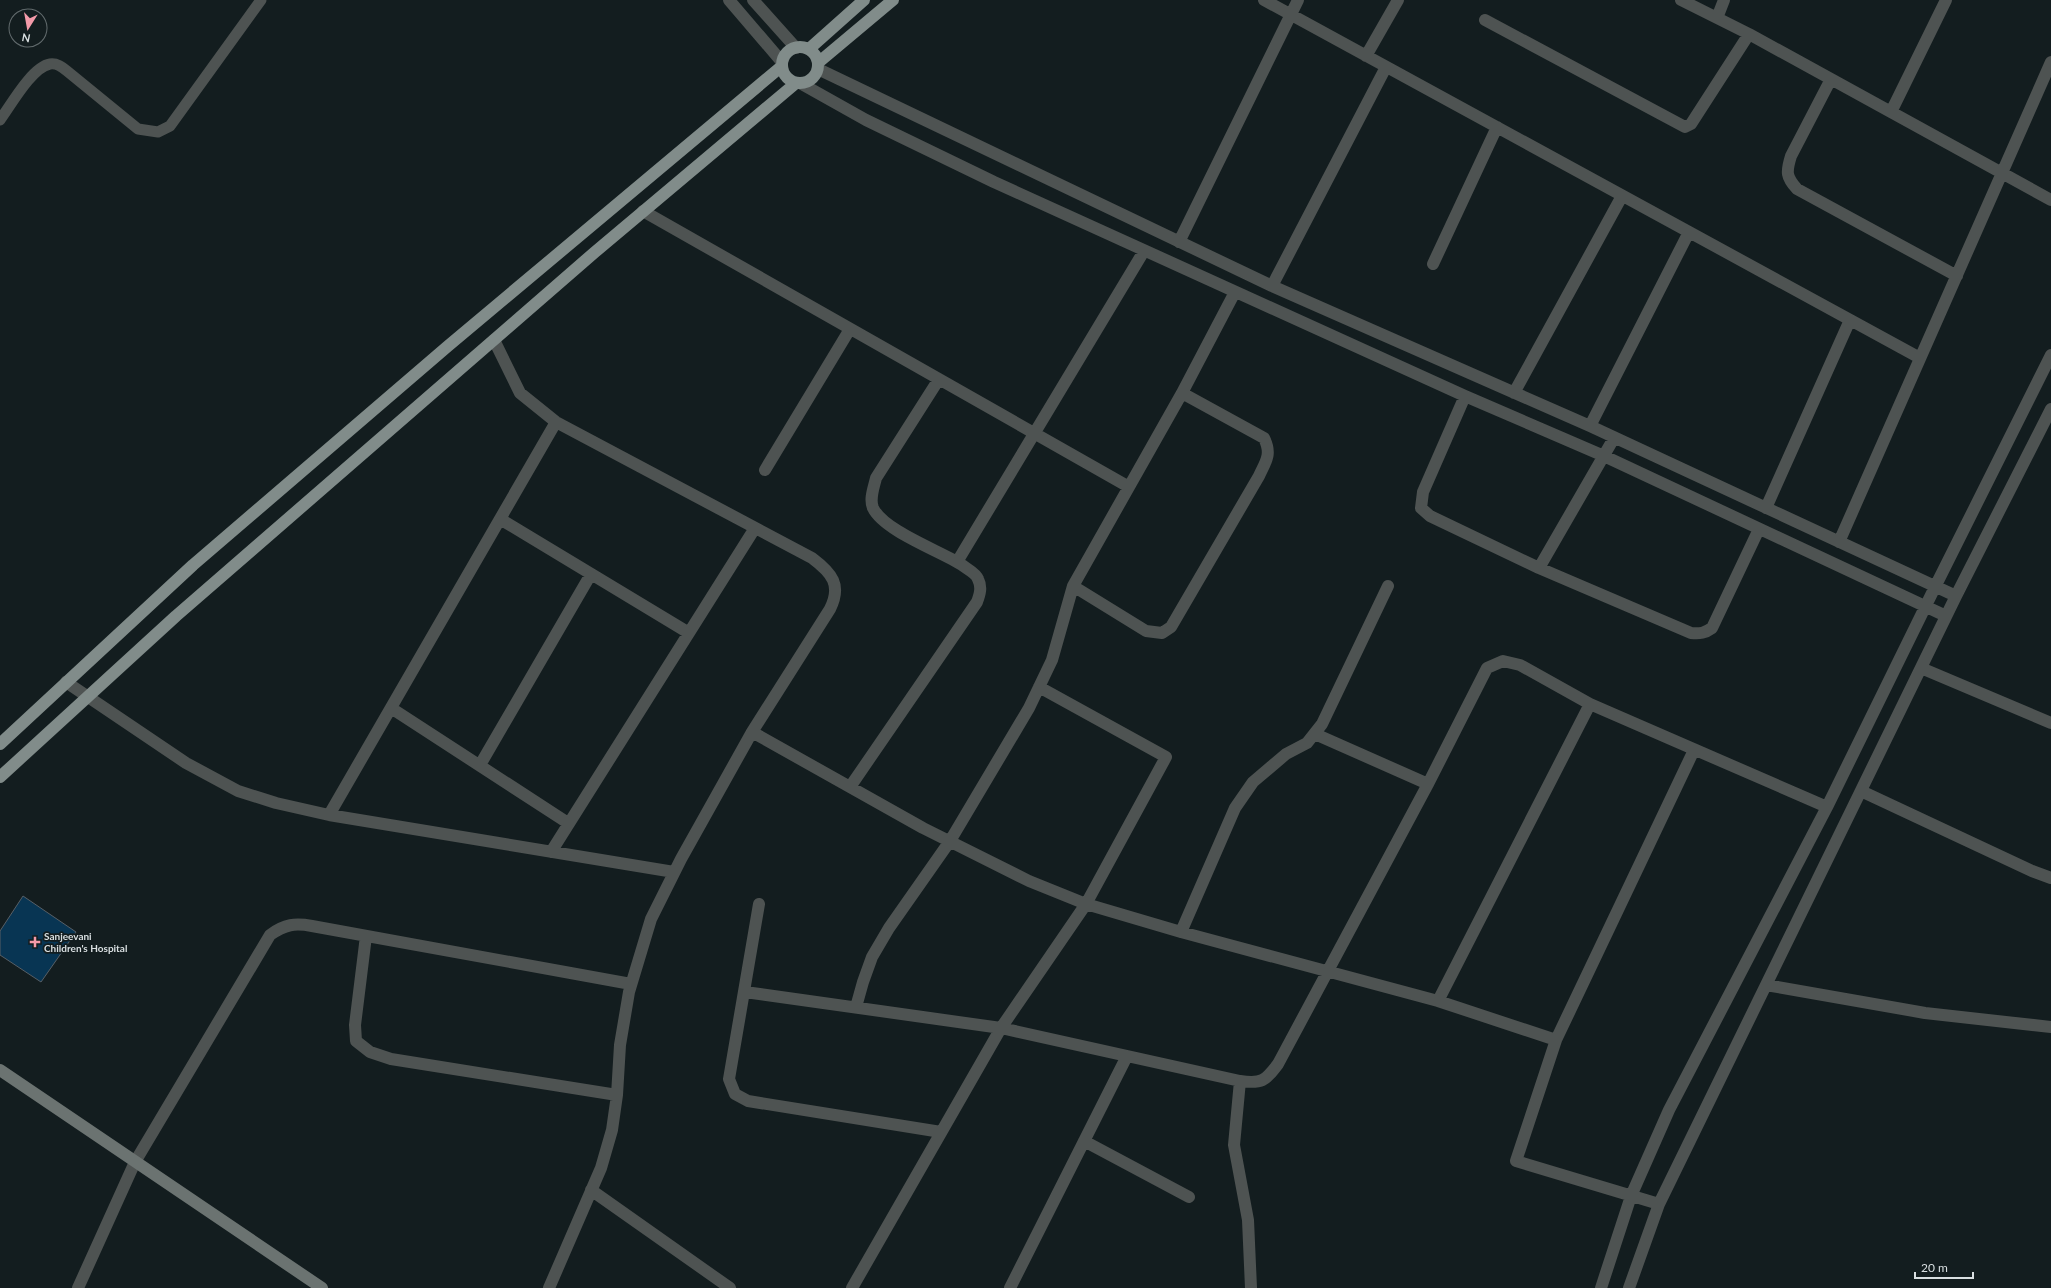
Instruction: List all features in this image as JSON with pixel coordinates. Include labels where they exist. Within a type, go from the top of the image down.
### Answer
[{"type":"main road","points":[[808,49],[864,0]]},
{"type":"main road","points":[[0,777],[176,616],[643,211],[798,83],[808,82],[814,77],[818,65],[893,0]]},
{"type":"main road","points":[[798,83],[786,76],[782,64],[784,56],[796,48],[808,49],[815,54],[818,65]]},
{"type":"main road","points":[[0,744],[224,538],[448,346],[782,64]]},
{"type":"main road","points":[[0,1070],[322,1288]]},
{"type":"street","points":[[729,0],[782,64]]},
{"type":"street","points":[[753,0],[796,48]]},
{"type":"street","points":[[1264,0],[1920,358]]},
{"type":"street","points":[[1179,242],[1298,0]]},
{"type":"street","points":[[1366,56],[1398,0]]},
{"type":"street","points":[[1680,0],[1749,34],[2051,200]]},
{"type":"street","points":[[1716,18],[1724,0]]},
{"type":"street","points":[[1891,112],[1946,0]]},
{"type":"street","points":[[1485,20],[1685,127],[1691,124],[1749,34]]},
{"type":"street","points":[[1839,542],[2051,62]]},
{"type":"street","points":[[818,65],[1272,286],[1590,426],[1956,596]]},
{"type":"street","points":[[1272,286],[1386,67]]},
{"type":"street","points":[[1831,79],[1791,156],[1787,168],[1789,180],[1797,189],[1957,276]]},
{"type":"street","points":[[798,83],[866,120],[994,182],[1465,396],[1604,456],[1946,616]]},
{"type":"street","points":[[1433,264],[1497,127]]},
{"type":"street","points":[[1514,392],[1622,196]]},
{"type":"street","points":[[643,211],[1129,487]]},
{"type":"street","points":[[1590,426],[1689,232]]},
{"type":"street","points":[[957,562],[1144,251]]},
{"type":"street","points":[[856,1007],[862,982],[876,951],[889,928],[950,841],[1029,708],[1052,660],[1073,586],[1182,393],[1235,292]]},
{"type":"street","points":[[1766,508],[1850,320]]},
{"type":"street","points":[[765,470],[850,329]]},
{"type":"street","points":[[494,340],[520,392],[556,422],[812,558],[826,569],[834,582],[836,596],[830,609],[752,732],[674,872],[651,919],[631,984],[620,1044],[617,1095],[612,1130],[601,1168],[549,1288]]},
{"type":"street","points":[[1601,1288],[1631,1196],[1669,1110],[1827,807],[1925,607],[2050,360]]},
{"type":"street","points":[[850,787],[977,602],[981,585],[978,577],[957,562],[914,540],[883,520],[872,507],[872,495],[876,478],[939,379]]},
{"type":"street","points":[[1073,586],[1146,631],[1162,633],[1171,627],[1259,476],[1267,459],[1269,447],[1264,438],[1182,393]]},
{"type":"street","points":[[1465,396],[1423,492],[1421,508],[1430,516],[1539,568],[1691,633],[1700,634],[1712,628],[1759,529]]},
{"type":"street","points":[[1629,1288],[1659,1204],[1946,616],[2051,409]]},
{"type":"street","points":[[329,815],[556,422]]},
{"type":"street","points":[[1539,568],[1614,438]]},
{"type":"street","points":[[500,519],[689,633]]},
{"type":"street","points":[[551,852],[755,528]]},
{"type":"street","points":[[480,765],[591,574]]},
{"type":"street","points":[[1181,932],[1235,808],[1253,782],[1286,754],[1307,743],[1322,724],[1388,586]]},
{"type":"street","points":[[745,992],[1001,1028],[1240,1082],[1255,1083],[1266,1079],[1278,1064],[1428,784],[1486,668],[1502,661],[1520,665],[1590,704],[1827,807]]},
{"type":"street","points":[[1921,668],[2051,723]]},
{"type":"street","points":[[66,682],[87,698],[186,763],[238,791],[276,803],[329,815],[674,872]]},
{"type":"street","points":[[852,1288],[1001,1028],[1086,904],[1166,757],[1039,687]]},
{"type":"street","points":[[1438,1001],[1590,704]]},
{"type":"street","points":[[392,708],[568,823]]},
{"type":"street","points":[[752,732],[950,841],[1029,881],[1086,904],[1181,932],[1438,1001],[1556,1040]]},
{"type":"street","points":[[1315,734],[1428,784]]},
{"type":"street","points":[[1659,1204],[1516,1162],[1556,1040],[1694,750]]},
{"type":"street","points":[[1861,791],[2032,871],[2051,878]]},
{"type":"street","points":[[759,904],[729,1079],[735,1094],[748,1101],[941,1132]]},
{"type":"street","points":[[78,1288],[135,1162],[270,935],[282,926],[296,923],[631,984]]},
{"type":"street","points":[[366,936],[355,1025],[356,1041],[370,1052],[391,1059],[617,1095]]},
{"type":"street","points":[[1766,985],[1938,1014],[2051,1027]]},
{"type":"street","points":[[1010,1288],[1127,1056]]},
{"type":"street","points":[[1240,1082],[1234,1145],[1248,1220],[1251,1288]]},
{"type":"street","points":[[1084,1141],[1190,1197]]},
{"type":"street","points":[[591,1190],[730,1288]]},
{"type":"lane","points":[[0,120],[40,68],[50,64],[59,65],[138,129],[158,132],[170,126],[261,0]]},
{"type":"building","points":[[23,896],[76,932],[41,982],[0,955],[0,931]]},
{"type":"place","name":"Sanjeevani Children's Hospital","points":[[35,942]]}]
